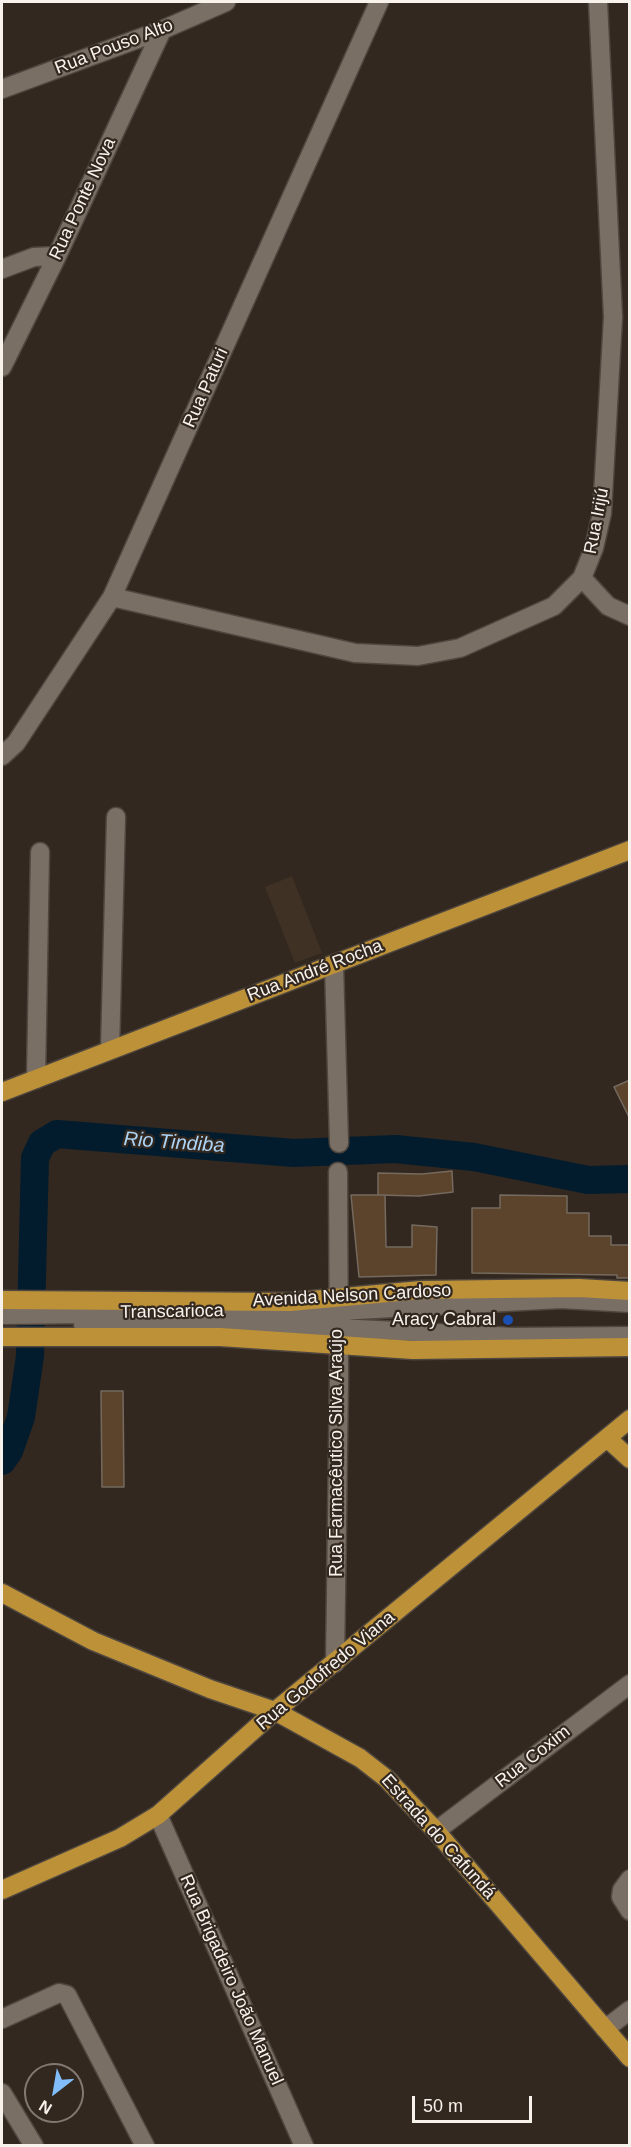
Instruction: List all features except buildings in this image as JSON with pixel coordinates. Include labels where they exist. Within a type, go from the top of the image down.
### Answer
[{"type":"main road","name":"Rua André Rocha","points":[[2,1092],[630,850]]},
{"type":"main road","name":"Avenida Nelson Cardoso","points":[[2,1300],[31,1319],[220,1337],[338,1320],[421,1290],[579,1288],[630,1291]]},
{"type":"main road","name":"Avenida Nelson Cardoso","points":[[2,1337],[31,1319],[290,1302],[412,1350],[630,1347]]},
{"type":"main road","name":"Rua Godofredo Viana","points":[[2,1890],[120,1838],[158,1815],[275,1712],[630,1419]]},
{"type":"main road","points":[[607,1438],[630,1459]]},
{"type":"main road","name":"Estrada do Cafundá","points":[[2,1593],[93,1641],[210,1689],[275,1712],[360,1758],[387,1779],[436,1831],[630,2058]]},
{"type":"street","name":"Rua Pouso Alto","points":[[2,89],[162,30],[226,2]]},
{"type":"street","name":"Rua Paturi","points":[[2,756],[16,743],[112,597],[379,2]]},
{"type":"street","name":"Rua Irijú","points":[[112,597],[355,653],[418,656],[460,648],[554,606],[582,578],[594,548],[602,513],[613,317],[598,2]]},
{"type":"street","name":"Rua Ponte Nova","points":[[2,367],[57,256],[162,30]]},
{"type":"street","points":[[2,269],[34,257],[57,256]]},
{"type":"street","points":[[582,578],[608,606],[630,616]]},
{"type":"street","points":[[110,1050],[116,816]]},
{"type":"street","points":[[36,1079],[40,852]]},
{"type":"street","points":[[334,964],[339,1143]]},
{"type":"street","name":"Rua Farmacêutico Silva Araújo","points":[[336,1663],[338,1172]]},
{"type":"street","points":[[338,1320],[561,1299],[630,1304]]},
{"type":"street","points":[[2,1315],[31,1319]]},
{"type":"street","points":[[2,1325],[31,1319]]},
{"type":"street","points":[[338,1320],[513,1337],[630,1335]]},
{"type":"street","name":"Rua Coxim","points":[[436,1831],[630,1684]]},
{"type":"street","name":"Rua Brigadeiro João Manuel","points":[[158,1815],[304,2145]]},
{"type":"street","points":[[630,1879],[622,1890],[621,1897],[630,1911]]},
{"type":"street","points":[[2,2017],[59,1994],[67,1995],[145,2145]]},
{"type":"street","points":[[605,2029],[630,2010]]},
{"type":"street","points":[[2,2093],[34,2145]]},
{"type":"shaded area","points":[[292,876],[322,953],[295,963],[265,887]]},
{"type":"waterway","name":"Rio Tindiba","points":[[2,1461],[9,1451],[21,1417],[30,1356],[35,1158],[42,1143],[57,1134],[294,1153],[395,1149],[474,1157],[588,1180],[630,1179]]},
{"type":"place","name":"Aracy Cabral","points":[[508,1320]]}]
